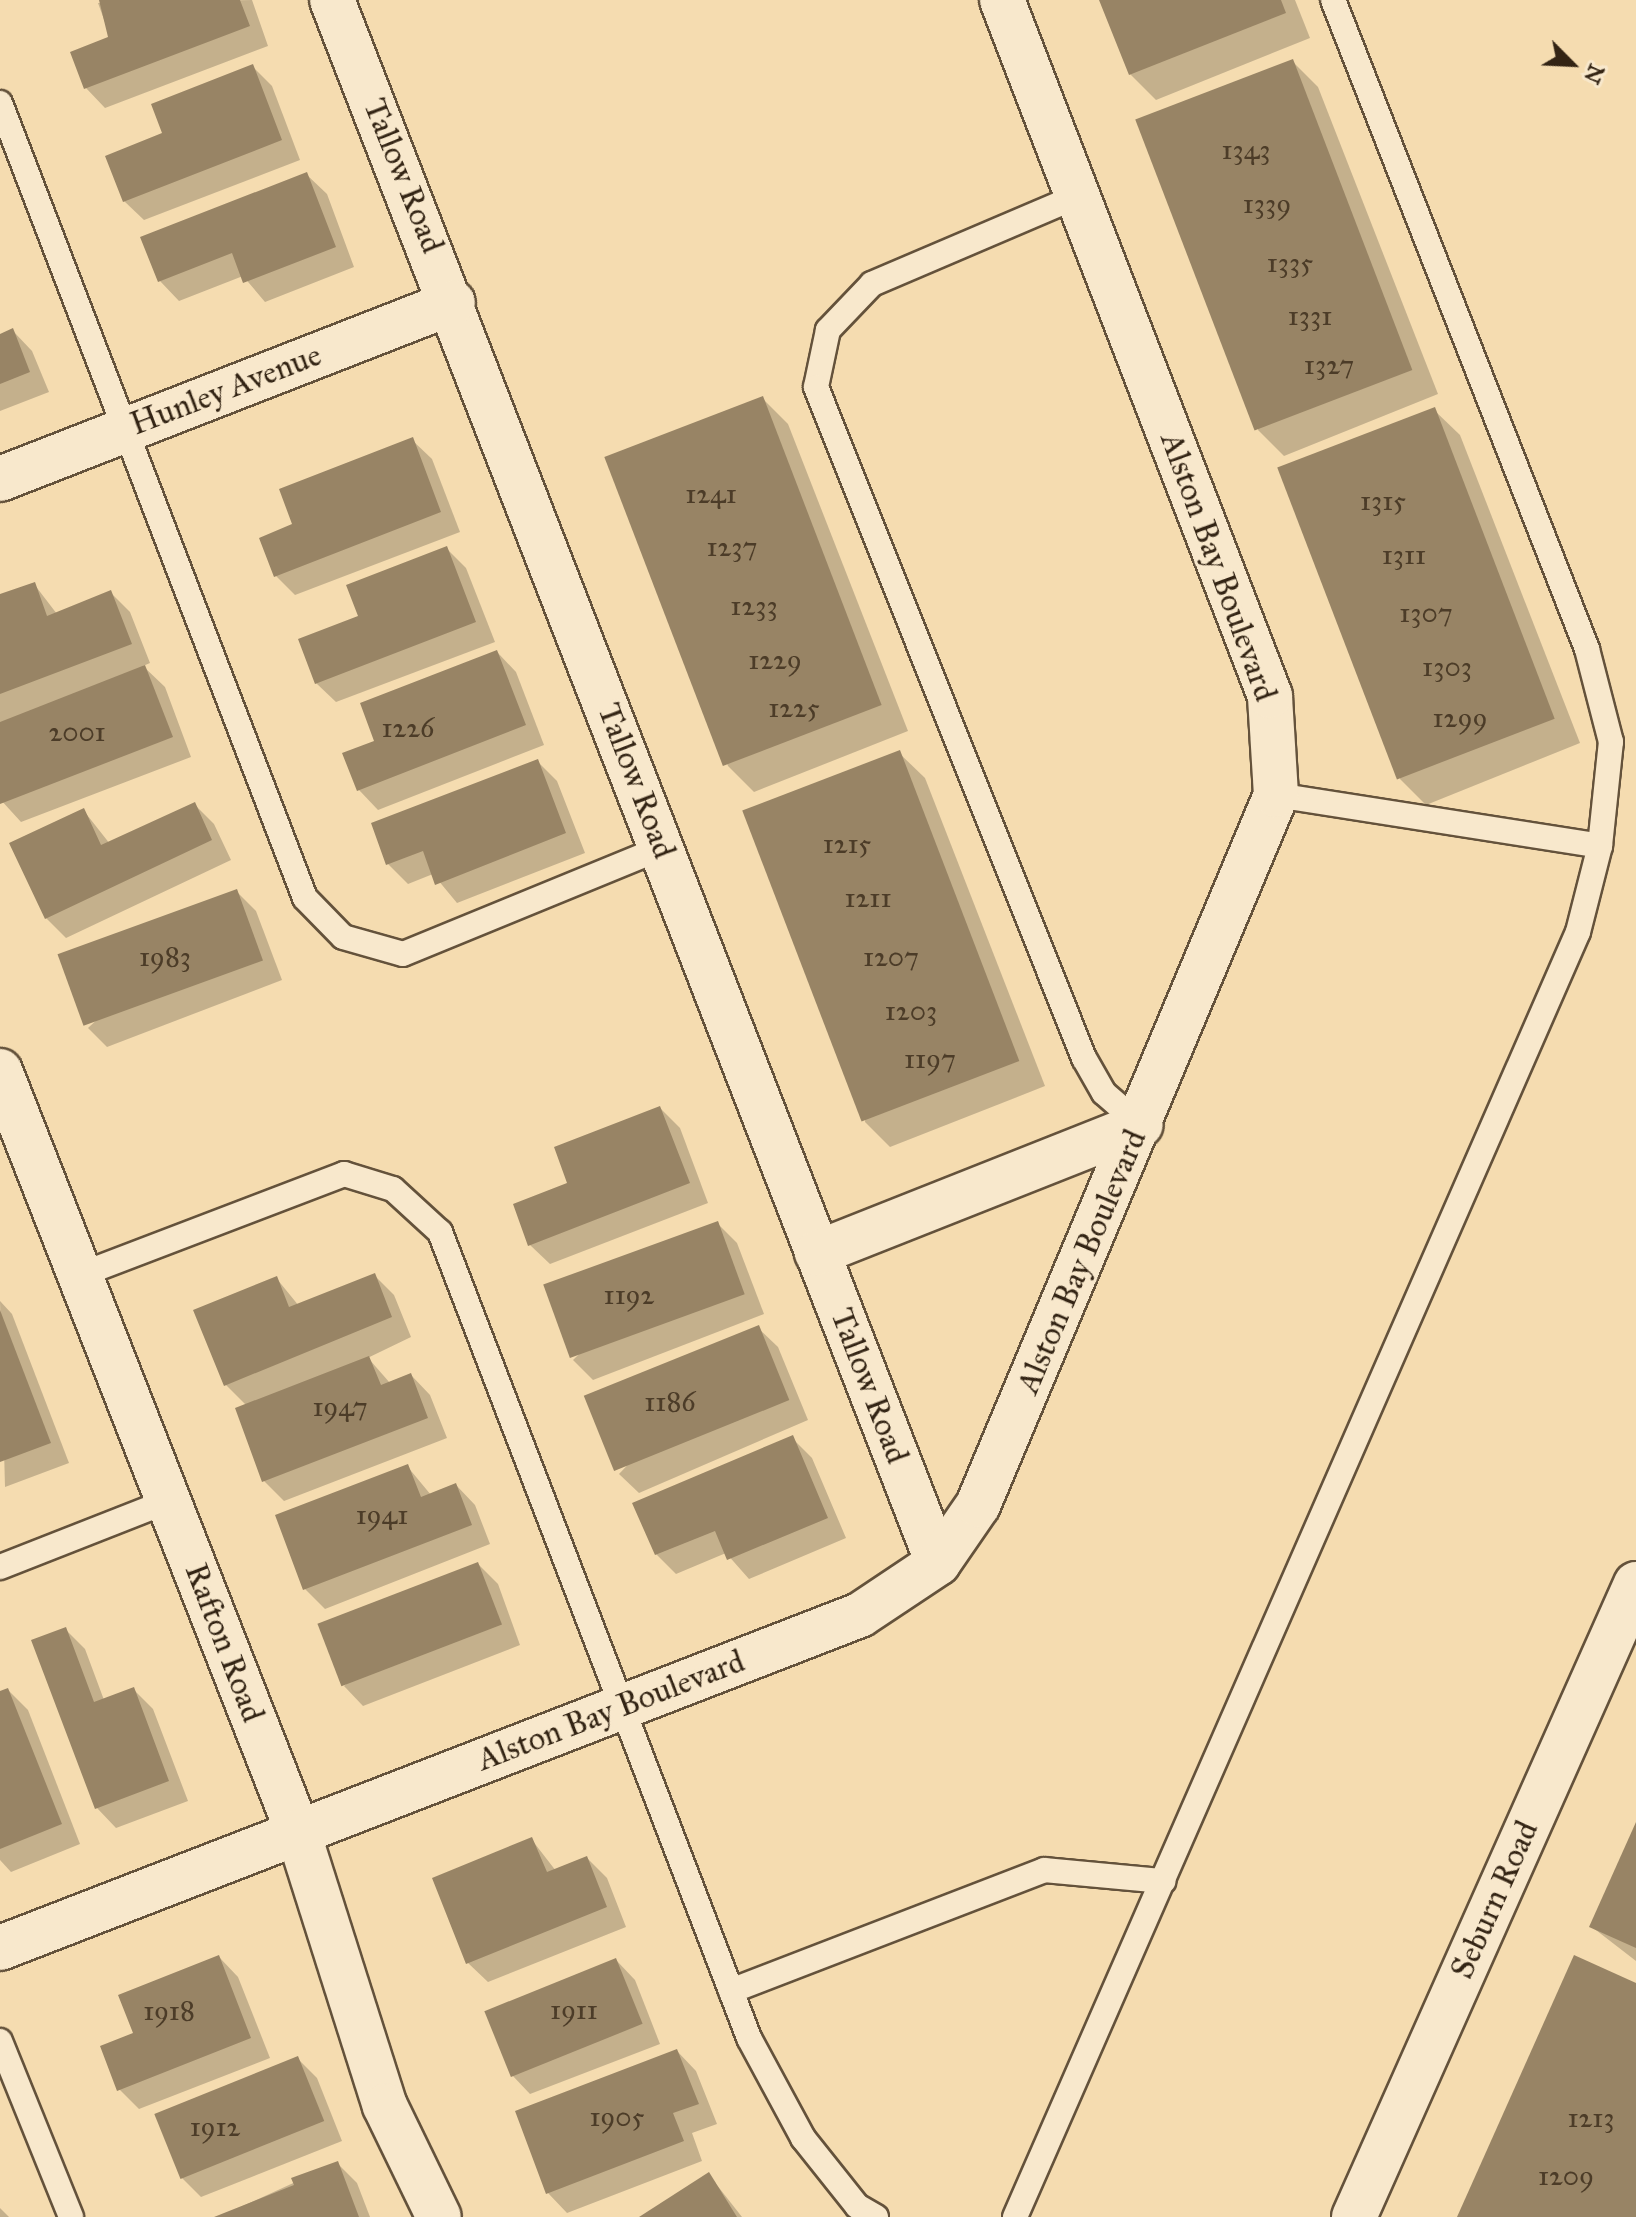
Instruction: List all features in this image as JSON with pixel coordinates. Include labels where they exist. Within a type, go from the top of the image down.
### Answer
[{"type":"street","name":"Tallow Road","points":[[332,0],[453,302],[938,1563]]},
{"type":"street","name":"Alston Bay Boulevard","points":[[0,1948],[860,1615],[938,1563],[978,1505],[1141,1125],[1276,795],[1270,696],[1002,0]]},
{"type":"street","name":"Hunley Avenue","points":[[0,479],[453,302]]},
{"type":"street","name":"Rafton Road","points":[[0,1071],[9,1122],[80,1275],[298,1832],[385,2106],[439,2217]]},
{"type":"street","points":[[817,1253],[1141,1125]]},
{"type":"street","name":"Seburn Road","points":[[1354,2217],[1636,1584]]},
{"type":"lane","points":[[1015,2217],[1578,932],[1600,846],[1611,742],[1587,649],[1333,0]]},
{"type":"lane","points":[[0,103],[305,898],[343,937],[403,954],[662,848]]},
{"type":"lane","points":[[1078,196],[872,284],[828,330],[816,387],[1084,1058],[1104,1093],[1141,1125]]},
{"type":"lane","points":[[1276,795],[1600,846]]},
{"type":"lane","points":[[80,1275],[344,1174],[393,1189],[440,1232],[627,1705],[731,1991],[803,2138],[857,2206],[876,2217]]},
{"type":"lane","points":[[0,1567],[168,1501]]},
{"type":"lane","points":[[731,1991],[1044,1870],[1163,1881]]},
{"type":"lane","points":[[0,2041],[71,2217]]},
{"type":"building","points":[[99,0],[240,0],[250,26],[84,89],[70,52],[108,37]]},
{"type":"building","points":[[1099,0],[1281,0],[1286,13],[1129,75]]},
{"type":"building","points":[[1293,59],[1412,370],[1255,430],[1135,120]]},
{"type":"building","points":[[253,64],[282,140],[123,202],[105,156],[162,133],[151,104]]},
{"type":"building","points":[[307,172],[336,247],[243,283],[232,253],[158,282],[140,237]]},
{"type":"building","points":[[13,328],[30,372],[0,384],[0,334]]},
{"type":"building","points":[[763,396],[882,705],[723,766],[604,457]]},
{"type":"building","points":[[1435,407],[1555,719],[1397,779],[1277,468]]},
{"type":"building","points":[[413,437],[441,512],[274,577],[259,538],[292,524],[279,489]]},
{"type":"building","points":[[447,546],[476,622],[315,684],[298,639],[358,616],[346,585]]},
{"type":"building","points":[[35,582],[47,616],[111,590],[132,644],[0,694],[0,594]]},
{"type":"building","points":[[497,650],[526,725],[357,791],[342,753],[374,741],[360,703]]},
{"type":"building","points":[[145,665],[173,737],[0,804],[0,722]]},
{"type":"building","points":[[900,750],[1019,1061],[862,1121],[742,811]]},
{"type":"building","points":[[538,759],[566,833],[435,885],[423,851],[386,865],[371,823]]},
{"type":"building","points":[[195,802],[212,840],[45,919],[9,843],[84,808],[101,845]]},
{"type":"building","points":[[237,889],[263,960],[84,1026],[58,954]]},
{"type":"building","points":[[660,1106],[690,1183],[528,1246],[513,1204],[567,1183],[554,1147]]},
{"type":"building","points":[[718,1221],[745,1294],[570,1358],[543,1285]]},
{"type":"building","points":[[375,1273],[392,1317],[224,1386],[193,1310],[277,1276],[289,1307]]},
{"type":"building","points":[[0,1310],[51,1443],[0,1462]]},
{"type":"building","points":[[759,1325],[789,1400],[614,1471],[584,1396]]},
{"type":"building","points":[[369,1356],[381,1385],[411,1373],[428,1418],[262,1482],[235,1408]]},
{"type":"building","points":[[793,1435],[828,1518],[727,1560],[715,1531],[655,1555],[632,1503]]},
{"type":"building","points":[[408,1464],[421,1497],[456,1483],[472,1525],[303,1590],[275,1515]]},
{"type":"building","points":[[478,1562],[502,1625],[341,1686],[317,1624]]},
{"type":"building","points":[[66,1627],[94,1702],[134,1687],[169,1781],[95,1809],[31,1640]]},
{"type":"building","points":[[8,1688],[62,1824],[0,1849],[0,1691]]},
{"type":"building","points":[[1636,1822],[1636,1948],[1589,1927]]},
{"type":"building","points":[[532,1837],[547,1872],[587,1856],[607,1907],[466,1964],[432,1878]]},
{"type":"building","points":[[219,1955],[251,2038],[117,2091],[100,2046],[133,2033],[118,1995]]},
{"type":"building","points":[[1574,1955],[1636,1983],[1636,2217],[1457,2217]]},
{"type":"building","points":[[616,1958],[643,2024],[511,2077],[484,2011]]},
{"type":"building","points":[[677,2049],[699,2104],[673,2113],[684,2141],[546,2194],[515,2111]]},
{"type":"building","points":[[298,2056],[324,2121],[181,2179],[154,2114]]},
{"type":"building","points":[[338,2161],[359,2217],[214,2217],[294,2185],[291,2178]]},
{"type":"building","points":[[709,2172],[737,2217],[639,2217]]}]
